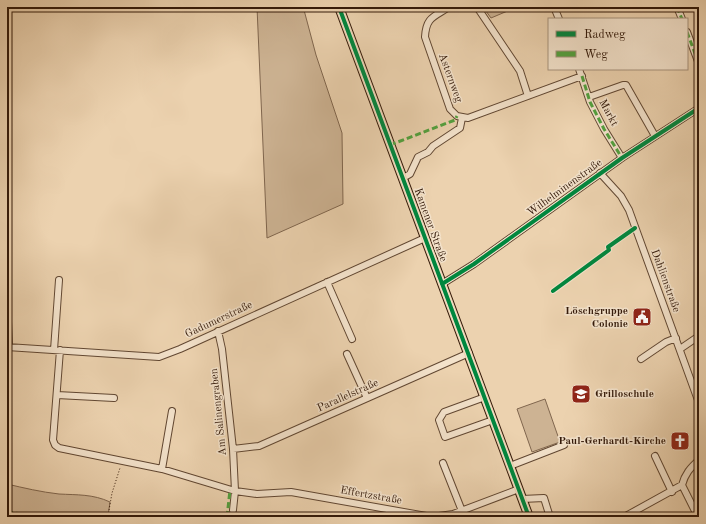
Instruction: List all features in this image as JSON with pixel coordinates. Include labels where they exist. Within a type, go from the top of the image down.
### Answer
[{"type":"main road","name":"Kamener Straße","points":[[339,7],[529,517]]},
{"type":"street","name":"Asternweg","points":[[450,7],[428,22],[425,29],[425,37],[450,109],[457,116],[468,118],[582,76]]},
{"type":"street","points":[[476,7],[520,71],[528,96]]},
{"type":"street","points":[[554,7],[559,18]]},
{"type":"street","points":[[677,7],[682,18]]},
{"type":"street","points":[[688,35],[699,64]]},
{"type":"street","name":"Markt","points":[[579,70],[589,97],[604,129],[622,158]]},
{"type":"street","points":[[589,97],[626,85],[655,136]]},
{"type":"street","name":"Wilhelminenstraße","points":[[442,284],[474,264],[600,173],[699,108]]},
{"type":"street","points":[[403,178],[410,174],[418,157],[428,152],[433,146],[460,128],[462,118]]},
{"type":"street","name":"Dahlienstraße","points":[[600,173],[621,196],[629,210],[699,403]]},
{"type":"street","name":"Gadumerstraße","points":[[8,347],[153,358],[159,357],[174,352],[425,238]]},
{"type":"street","points":[[59,280],[57,394],[114,398]]},
{"type":"street","points":[[327,282],[352,339]]},
{"type":"street","points":[[7,297],[8,347]]},
{"type":"street","name":"Am Salinengraben","points":[[218,332],[222,349],[233,449],[235,491]]},
{"type":"street","points":[[680,349],[699,336]]},
{"type":"street","points":[[641,359],[666,342],[676,338]]},
{"type":"street","name":"Parallelstraße","points":[[233,449],[259,446],[469,353]]},
{"type":"street","points":[[348,354],[367,398]]},
{"type":"street","name":"Effertzstraße","points":[[57,394],[53,440],[55,445],[59,448],[162,469],[235,491],[257,494],[291,492],[432,517],[453,514],[519,489]]},
{"type":"street","points":[[485,397],[444,412],[439,420],[445,437],[493,420]]},
{"type":"street","points":[[162,469],[172,411]]},
{"type":"street","points":[[510,466],[564,446]]},
{"type":"street","points":[[654,456],[672,492]]},
{"type":"street","points":[[698,517],[682,485],[684,476],[699,460]]},
{"type":"street","points":[[443,463],[462,511]]},
{"type":"street","points":[[624,517],[672,492],[682,485]]},
{"type":"street","points":[[233,510],[235,491]]},
{"type":"street","points":[[522,499],[544,498],[549,514],[546,517]]},
{"type":"path","points":[[108,516],[112,493],[122,462]]},
{"type":"shaded area","points":[[257,7],[284,7],[285,11],[304,10],[316,55],[342,133],[343,204],[267,238]]},
{"type":"shaded area","points":[[483,7],[517,7],[491,18]]},
{"type":"shaded area","points":[[545,399],[560,442],[532,452],[517,409]]},
{"type":"shaded area","points":[[7,484],[46,492],[85,495],[104,499],[110,502],[108,516],[43,517],[7,512]]},
{"type":"marked path","points":[[677,7],[682,18]]},
{"type":"marked path","points":[[688,35],[699,64]]},
{"type":"marked path","points":[[582,76],[590,102],[604,129],[622,158]]},
{"type":"marked path","points":[[390,145],[455,120],[457,116]]},
{"type":"marked path","points":[[227,517],[230,490]]},
{"type":"marked path","points":[[7,512],[43,517]]},
{"type":"marked path","points":[[103,517],[122,517]]},
{"type":"cycle path","points":[[339,7],[529,517]]},
{"type":"cycle path","points":[[442,284],[474,264],[622,158],[699,108]]},
{"type":"cycle path","points":[[553,291],[609,250],[608,247],[635,228]]},
{"type":"place","name":"Löschgruppe Colonie","points":[[642,317]]},
{"type":"place","name":"Grilloschule","points":[[581,394]]},
{"type":"place","name":"Paul-Gerhardt-Kirche","points":[[680,441]]}]
